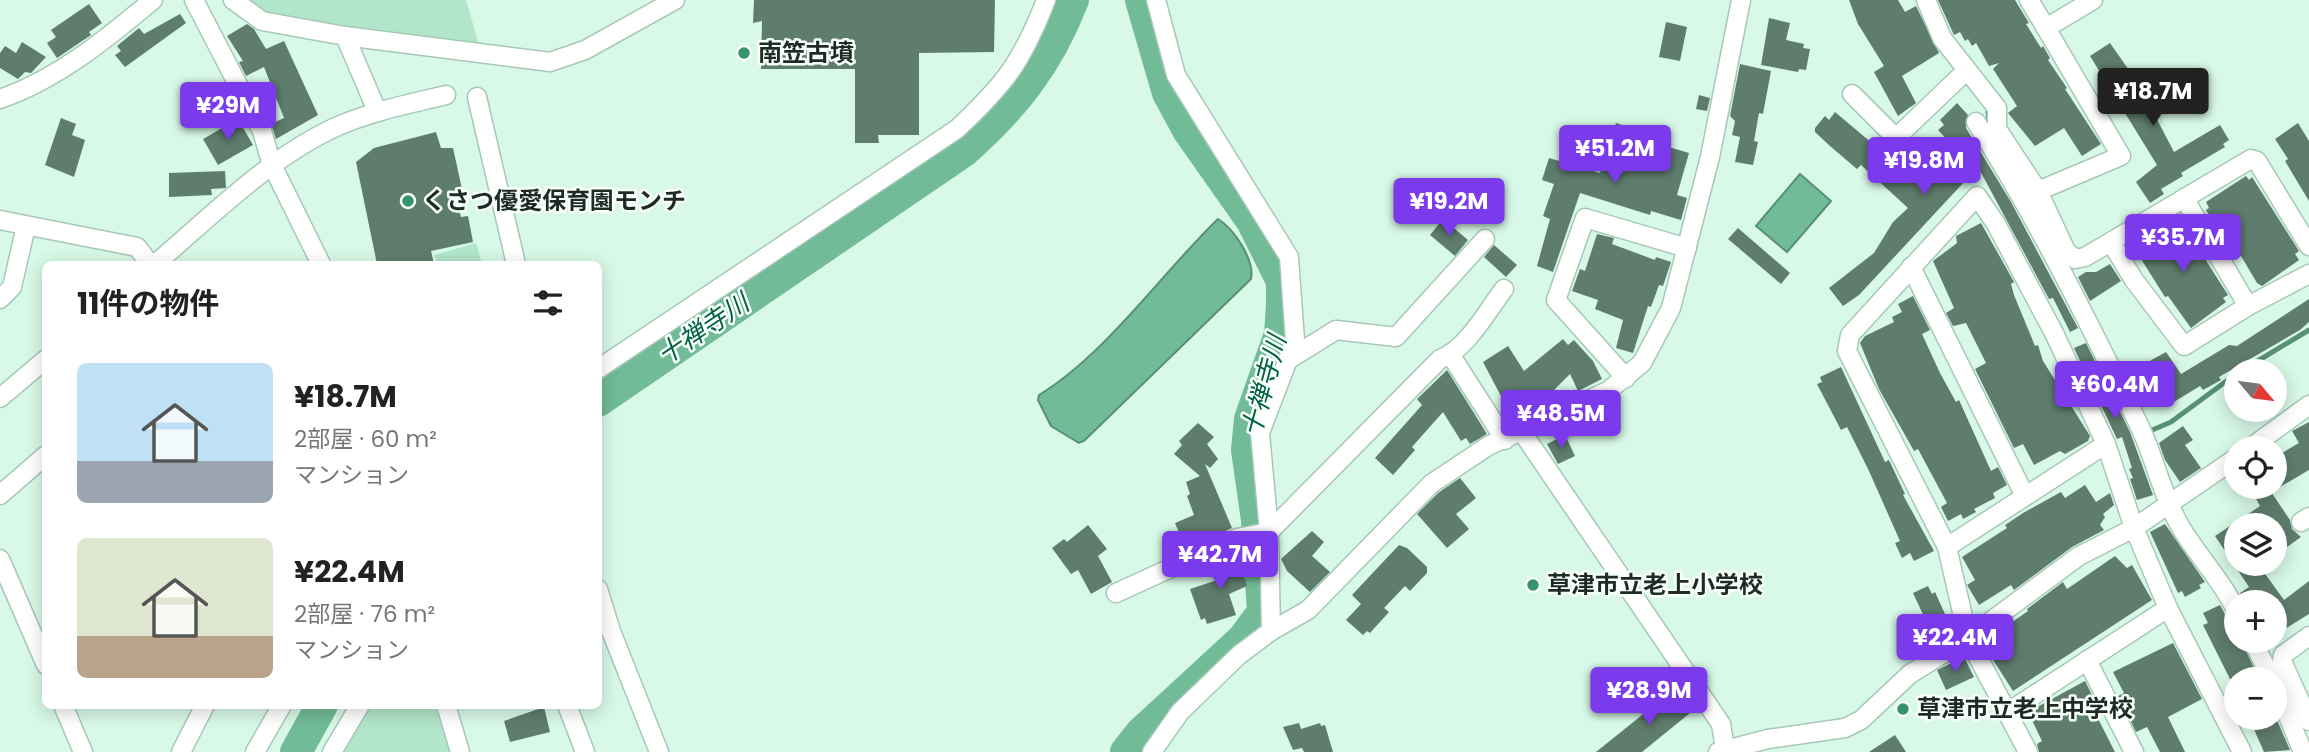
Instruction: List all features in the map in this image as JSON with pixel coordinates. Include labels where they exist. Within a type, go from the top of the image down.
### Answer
[{"type":"street","points":[[0,99],[31,89],[69,65],[153,0]]},
{"type":"street","points":[[194,0],[262,131],[272,165],[320,261]]},
{"type":"street","points":[[233,0],[262,21],[345,36],[550,62],[585,50],[675,0]]},
{"type":"street","points":[[602,366],[957,128],[997,92],[1017,64],[1046,0]]},
{"type":"street","points":[[1156,0],[1175,75],[1289,257],[1295,341],[1291,358],[1260,433],[1261,533],[1271,631]]},
{"type":"street","points":[[1152,752],[1180,712],[1239,655],[1271,631],[1308,610],[1431,484],[1489,446],[1592,400],[1626,378],[1642,363],[1657,341],[1671,308],[1710,157],[1741,0]]},
{"type":"street","points":[[1926,0],[1942,38],[1997,108],[1997,130],[2038,191],[2066,251],[2075,259],[2085,257],[2251,159],[2257,161],[2309,246]]},
{"type":"street","points":[[2029,0],[2121,156],[2038,191]]},
{"type":"street","points":[[2046,28],[2093,0]]},
{"type":"street","points":[[345,36],[377,111]]},
{"type":"street","points":[[1853,94],[1893,135],[1900,134],[1967,70]]},
{"type":"street","points":[[157,261],[272,165],[336,127],[377,111],[446,95]]},
{"type":"street","points":[[477,96],[515,261]]},
{"type":"street","points":[[1976,122],[2012,179],[2079,300],[2104,359],[2141,429],[2169,504],[2224,592]]},
{"type":"street","points":[[2028,752],[1968,638],[1947,547],[1847,351],[1850,335],[1977,196],[1996,224],[2049,324],[2106,444],[2134,528],[2168,608],[2242,752]]},
{"type":"street","points":[[2184,198],[2248,306]]},
{"type":"street","points":[[1626,378],[1556,300],[1585,218],[1687,248]]},
{"type":"street","points":[[0,220],[137,247],[150,261]]},
{"type":"street","points":[[0,299],[12,287],[26,226]]},
{"type":"street","points":[[1291,358],[1336,330],[1396,337],[1485,239]]},
{"type":"street","points":[[2111,242],[2134,280],[2184,346],[2248,306],[2309,274]]},
{"type":"street","points":[[1910,267],[2024,495]]},
{"type":"street","points":[[1115,593],[1261,533],[1440,359],[1450,354],[1504,289]]},
{"type":"street","points":[[1450,354],[1505,440]]},
{"type":"street","points":[[0,398],[42,362]]},
{"type":"street","points":[[2266,436],[2309,405]]},
{"type":"street","points":[[1522,432],[1721,724],[1721,750],[1853,724],[1861,720],[1910,674],[1968,638],[2079,556],[2134,528],[2224,466]]},
{"type":"street","points":[[1947,547],[2106,444]]},
{"type":"street","points":[[0,495],[42,458]]},
{"type":"street","points":[[0,559],[42,656]]},
{"type":"street","points":[[602,602],[659,752]]},
{"type":"street","points":[[2008,712],[2168,608]]},
{"type":"street","points":[[2303,752],[2282,661],[2283,655],[2309,636]]},
{"type":"street","points":[[2087,660],[2134,752]]},
{"type":"street","points":[[2287,698],[2309,721]]},
{"type":"street","points":[[65,709],[83,752]]},
{"type":"street","points":[[181,752],[197,709]]},
{"type":"street","points":[[255,752],[280,709]]},
{"type":"street","points":[[332,752],[358,709]]},
{"type":"street","points":[[447,709],[460,752]]},
{"type":"street","points":[[569,709],[585,752]]},
{"type":"shaded area","points":[[242,0],[466,0],[480,48],[278,21]]},
{"type":"shaded area","points":[[1800,174],[1831,201],[1787,252],[1756,226]]},
{"type":"shaded area","points":[[1218,219],[1230,230],[1247,254],[1251,279],[1084,441],[1079,443],[1051,426],[1038,400],[1039,395],[1064,378],[1110,336]]},
{"type":"shaded area","points":[[476,243],[481,261],[436,261],[435,255]]},
{"type":"shaded area","points":[[368,709],[440,709],[452,752],[341,752]]},
{"type":"building","points":[[754,0],[995,0],[994,52],[919,53],[919,135],[878,135],[879,143],[855,143],[855,69],[761,69],[762,21],[753,23]]},
{"type":"building","points":[[1849,0],[1898,0],[1905,12],[1916,6],[1939,53],[1902,76],[1916,103],[1898,116],[1874,72],[1884,66],[1858,24]]},
{"type":"building","points":[[1938,0],[2015,0],[2029,23],[2026,24],[2041,48],[2043,46],[2050,58],[2048,60],[2067,88],[2065,89],[2101,144],[2082,156],[2064,128],[2035,146],[2008,113],[2017,106],[1993,69],[1999,63],[1989,66],[1976,43],[1972,46],[1960,32],[1954,35]]},
{"type":"building","points":[[89,4],[102,23],[89,32],[91,35],[57,58],[47,43],[56,37],[51,30]]},
{"type":"building","points":[[180,14],[186,23],[125,67],[115,55],[121,51],[117,46],[139,28],[144,34]]},
{"type":"building","points":[[1769,18],[1790,23],[1786,40],[1804,44],[1803,48],[1810,49],[1806,70],[1799,69],[1798,72],[1761,65]]},
{"type":"building","points":[[1666,22],[1687,27],[1680,61],[1659,57]]},
{"type":"building","points":[[247,24],[254,29],[266,49],[284,41],[318,115],[276,139],[271,124],[284,118],[264,67],[246,76],[239,62],[243,61],[227,36]]},
{"type":"building","points":[[22,42],[46,57],[31,73],[25,72],[18,79],[0,68],[0,53],[5,46],[16,53]]},
{"type":"building","points":[[2110,43],[2138,83],[2174,152],[2220,125],[2229,140],[2223,144],[2225,147],[2181,173],[2183,176],[2161,189],[2164,194],[2150,203],[2136,182],[2157,165],[2090,56]]},
{"type":"building","points":[[1740,64],[1771,71],[1763,114],[1759,113],[1754,141],[1758,142],[1753,165],[1735,162],[1740,137],[1732,135],[1735,121],[1730,116]]},
{"type":"building","points":[[1699,95],[1710,98],[1707,111],[1696,109]]},
{"type":"building","points":[[1957,103],[1968,115],[1966,128],[2011,202],[2078,328],[2070,332],[2053,298],[2049,299],[1978,167],[1859,295],[1843,306],[1829,288],[1874,253],[1893,222],[1908,208],[1861,165],[1857,169],[1830,146],[1815,132],[1815,128],[1825,116],[1829,120],[1835,112],[1892,160],[1906,145],[1934,171],[1956,149],[1938,130],[1944,125],[1940,120]]},
{"type":"building","points":[[61,118],[76,124],[72,135],[85,140],[74,177],[45,165]]},
{"type":"building","points":[[238,119],[253,145],[218,165],[203,139]]},
{"type":"building","points":[[1616,123],[1638,130],[1635,137],[1689,153],[1677,195],[1687,198],[1681,220],[1651,211],[1650,215],[1580,193],[1553,272],[1537,266],[1550,219],[1543,216],[1554,184],[1542,180],[1549,158],[1600,173]]},
{"type":"building","points":[[2298,123],[2309,141],[2309,201],[2275,139]]},
{"type":"building","points":[[436,132],[441,148],[453,148],[462,189],[454,192],[461,217],[468,216],[473,242],[431,251],[433,261],[376,261],[356,162],[374,148]]},
{"type":"building","points":[[225,171],[226,188],[211,189],[212,195],[169,197],[169,173]]},
{"type":"building","points":[[2246,176],[2249,180],[2252,177],[2299,251],[2295,254],[2299,260],[2262,286],[2257,283],[2241,256],[2234,260],[2206,210],[2209,208],[2206,202]]},
{"type":"building","points":[[1443,219],[1468,240],[1455,256],[1430,235]]},
{"type":"building","points":[[2180,220],[2228,295],[2223,298],[2226,302],[2191,328],[2168,296],[2165,297],[2136,251]]},
{"type":"building","points":[[1981,223],[2014,282],[2011,284],[2014,295],[2035,346],[2038,345],[2043,361],[2090,436],[2088,441],[2065,454],[2060,451],[2034,465],[2023,444],[2014,448],[1975,369],[1986,363],[1966,323],[1953,326],[1946,313],[1954,308],[1933,261],[1957,243],[1956,236]]},
{"type":"building","points":[[1738,228],[1790,273],[1781,284],[1728,239]]},
{"type":"building","points":[[1597,234],[1614,238],[1612,244],[1655,260],[1656,257],[1671,262],[1663,286],[1659,285],[1651,307],[1648,306],[1633,353],[1616,348],[1623,320],[1595,309],[1598,300],[1572,291],[1580,269],[1585,271]]},
{"type":"building","points":[[1494,245],[1517,265],[1506,277],[1484,257]]},
{"type":"building","points":[[2110,264],[2121,281],[2090,301],[2078,277],[2086,272],[2096,272]]},
{"type":"building","points":[[1913,296],[1930,330],[1922,334],[1940,373],[1956,402],[1959,400],[1991,471],[1998,467],[2007,485],[1993,493],[1995,498],[1974,509],[1976,512],[1963,519],[1961,514],[1948,521],[1941,507],[1947,503],[1918,449],[1914,451],[1879,389],[1860,343],[1865,336],[1894,322],[1892,317],[1902,312],[1898,304]]},
{"type":"building","points":[[2309,299],[2309,322],[2300,330],[2250,359],[2224,359],[2224,374],[2219,377],[2221,380],[2203,390],[2200,386],[2169,405],[2146,363],[2166,352],[2181,374],[2229,345],[2237,346]]},
{"type":"building","points":[[1563,339],[1568,345],[1574,340],[1593,361],[1602,379],[1578,391],[1570,374],[1545,399],[1536,391],[1511,407],[1506,399],[1503,400],[1483,362],[1508,346],[1524,371]]},
{"type":"building","points":[[2086,343],[2130,432],[2153,495],[2137,500],[2130,479],[2133,478],[2129,469],[2132,468],[2122,437],[2117,439],[2074,348]]},
{"type":"building","points":[[1841,367],[1885,462],[1889,460],[1905,494],[1903,495],[1934,551],[1914,561],[1910,553],[1902,558],[1895,543],[1900,541],[1869,471],[1847,427],[1841,430],[1817,384],[1822,382],[1820,377]]},
{"type":"building","points":[[1447,370],[1487,434],[1470,444],[1466,438],[1461,441],[1443,412],[1412,447],[1415,450],[1393,475],[1375,458],[1422,405],[1417,399]]},
{"type":"building","points":[[2309,422],[2309,470],[2287,483],[2287,450],[2299,443],[2292,431]]},
{"type":"building","points":[[1198,423],[1214,437],[1207,444],[1218,459],[1210,468],[1205,464],[1232,528],[1186,549],[1175,523],[1194,515],[1187,496],[1190,494],[1186,482],[1200,476],[1174,454],[1182,445],[1179,441]]},
{"type":"building","points":[[2183,426],[2193,440],[2185,445],[2201,468],[2180,482],[2165,460],[2159,443]]},
{"type":"building","points":[[1565,435],[1575,456],[1558,464],[1547,444]]},
{"type":"building","points":[[1460,478],[1476,498],[1456,514],[1469,529],[1447,548],[1417,514],[1438,493]]},
{"type":"building","points":[[2085,485],[2096,502],[2110,493],[2114,505],[2103,514],[2105,517],[2100,525],[2104,530],[2072,547],[2014,590],[2011,585],[1979,605],[1967,585],[1975,580],[1962,557],[2007,528],[2005,525],[2023,513],[2061,492],[2065,498]]},
{"type":"building","points":[[2256,499],[2276,499],[2285,513],[2250,513],[2260,506]]},
{"type":"building","points":[[2287,516],[2292,529],[2301,537],[2287,547]]},
{"type":"building","points":[[2165,524],[2205,582],[2199,585],[2201,588],[2185,597],[2182,591],[2178,593],[2150,532]]},
{"type":"building","points":[[1088,525],[1107,549],[1098,556],[1112,582],[1091,594],[1078,570],[1071,574],[1052,548],[1064,539],[1067,542]]},
{"type":"building","points":[[2224,530],[2224,550],[2215,536]]},
{"type":"building","points":[[1312,531],[1324,542],[1312,556],[1330,572],[1310,592],[1287,571],[1281,559]]},
{"type":"building","points":[[1399,545],[1407,548],[1427,567],[1427,573],[1410,591],[1405,586],[1384,608],[1389,612],[1370,633],[1367,631],[1363,635],[1346,620],[1361,604],[1352,595]]},
{"type":"building","points":[[1233,552],[1236,561],[1239,560],[1247,586],[1229,594],[1236,615],[1207,624],[1205,618],[1201,620],[1190,589],[1220,579],[1214,561]]},
{"type":"building","points":[[2115,556],[2127,568],[2132,565],[2152,600],[2013,691],[1988,652],[1994,648],[1988,639],[2063,582],[2067,589]]},
{"type":"building","points":[[2242,576],[2267,576],[2277,590],[2244,590],[2249,587]]},
{"type":"building","points":[[2309,581],[2309,614],[2287,628],[2287,598]]},
{"type":"building","points":[[1928,586],[1932,594],[1935,592],[1950,625],[1948,634],[1931,644],[1918,627],[1926,621],[1913,593]]},
{"type":"building","points":[[2220,605],[2224,612],[2224,653],[2247,653],[2253,667],[2224,667],[2203,625],[2208,623],[2203,613]]},
{"type":"building","points":[[2173,643],[2202,699],[2168,717],[2185,752],[2160,752],[2147,727],[2136,732],[2118,696],[2124,693],[2113,672]]},
{"type":"building","points":[[1965,659],[1974,677],[1946,690],[1937,670]]},
{"type":"building","points":[[2085,681],[2096,703],[2091,705],[2115,752],[2039,752],[2037,744],[2042,741],[2028,712]]},
{"type":"building","points":[[1672,691],[1690,713],[1642,752],[1596,752]]},
{"type":"building","points":[[544,709],[550,732],[510,742],[504,721]]},
{"type":"building","points":[[1299,723],[1301,729],[1320,723],[1321,726],[1325,725],[1333,752],[1304,752],[1302,748],[1293,750],[1283,727]]},
{"type":"building","points":[[2254,730],[2281,730],[2290,750],[2264,752]]},
{"type":"building","points":[[1895,735],[1906,752],[1869,752]]},
{"type":"waterway","name":"十禅寺川","points":[[602,398],[964,151],[999,117],[1028,83],[1053,44],[1073,0]]},
{"type":"waterway","name":"十禅寺川","points":[[1126,752],[1141,733],[1243,639],[1263,612],[1257,520],[1247,450],[1250,419],[1280,334],[1282,305],[1282,281],[1252,221],[1188,130],[1168,93],[1141,0]]},
{"type":"waterway","points":[[1988,112],[1989,123]]},
{"type":"waterway","points":[[2261,359],[2309,330]]},
{"type":"waterway","points":[[2150,431],[2171,422],[2224,383]]},
{"type":"waterway","name":"十禅寺川","points":[[296,752],[320,709]]},
{"type":"place","name":"南笠古墳","points":[[744,53]]},
{"type":"place","name":"くさつ優愛保育園モンチ","points":[[408,201]]},
{"type":"place","name":"草津市立老上小学校","points":[[1533,585]]},
{"type":"place","name":"草津市立老上中学校","points":[[1903,709]]}]
